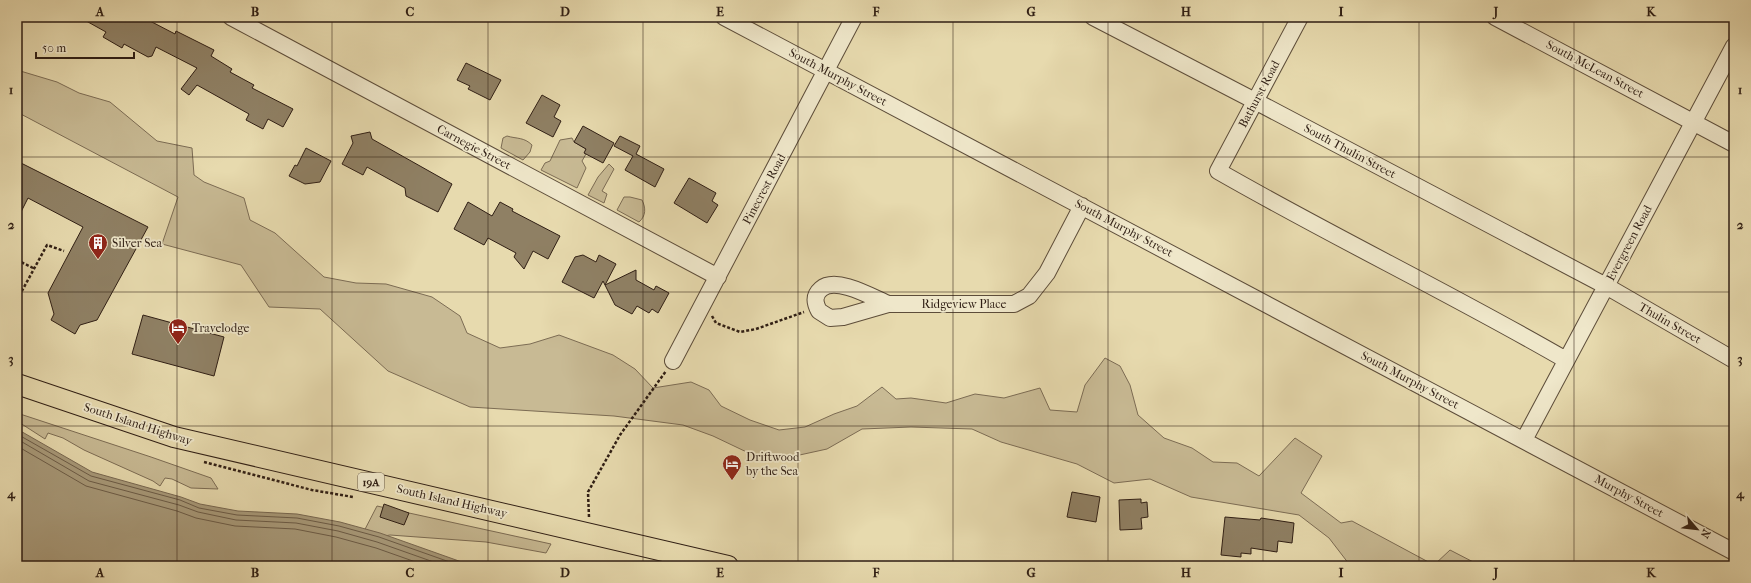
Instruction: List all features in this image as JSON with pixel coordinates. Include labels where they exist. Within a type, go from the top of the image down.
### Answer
[{"type":"main road","name":"South Island Highway","points":[[17,384],[174,437],[728,566]]},
{"type":"street","name":"Carnegie Street","points":[[231,17],[718,277]]},
{"type":"street","name":"South Murphy Street","points":[[724,17],[1524,440]]},
{"type":"street","name":"Pinecrest Road","points":[[673,361],[854,17]]},
{"type":"street","name":"South Thulin Street","points":[[1093,17],[1256,101],[1606,286]]},
{"type":"street","name":"Bathurst Road","points":[[1300,17],[1218,171],[1320,228],[1424,281],[1566,360]]},
{"type":"street","name":"South McLean Street","points":[[1495,17],[1734,144]]},
{"type":"street","name":"Evergreen Road","points":[[1524,440],[1734,46]]},
{"type":"street","name":"Ridgeview Place","points":[[888,304],[836,283],[825,285],[817,292],[815,301],[818,312],[830,318],[843,317],[888,304],[1014,304],[1029,296],[1047,273],[1082,206]]},
{"type":"street","name":"Thulin Street","points":[[1606,286],[1734,360]]},
{"type":"street","name":"Murphy Street","points":[[1524,440],[1734,552]]},
{"type":"path","points":[[17,300],[33,268],[47,245],[64,251]]},
{"type":"path","points":[[17,260],[33,268]]},
{"type":"path","points":[[705,302],[716,323],[740,332],[756,329],[817,308]]},
{"type":"path","points":[[589,518],[588,492],[620,435],[673,361]]},
{"type":"shaded area","points":[[17,70],[57,82],[79,93],[110,102],[157,141],[192,148],[194,175],[204,182],[244,198],[250,220],[275,233],[324,277],[356,283],[386,284],[432,297],[460,316],[467,333],[500,348],[530,344],[559,335],[613,355],[635,369],[653,388],[691,382],[709,390],[721,406],[750,420],[779,430],[805,427],[857,406],[882,387],[896,399],[911,398],[946,403],[975,394],[1004,398],[1040,388],[1050,410],[1077,412],[1085,385],[1105,358],[1120,366],[1130,385],[1138,415],[1164,438],[1192,448],[1213,462],[1237,463],[1259,476],[1295,438],[1322,456],[1301,493],[1341,523],[1352,521],[1434,565],[1450,550],[1481,566],[1357,566],[1349,564],[1329,538],[1299,515],[1191,497],[1150,479],[1114,483],[1077,464],[1001,442],[972,429],[911,427],[862,429],[827,449],[795,456],[755,456],[713,436],[683,425],[614,416],[470,407],[388,371],[320,309],[269,307],[241,265],[162,244],[178,197],[17,112]]},
{"type":"shaded area","points":[[507,136],[523,139],[532,145],[530,152],[523,160],[501,148],[503,138]]},
{"type":"shaded area","points":[[572,138],[574,142],[586,149],[586,154],[582,161],[586,168],[577,188],[541,170],[545,163],[550,161],[560,140]]},
{"type":"shaded area","points":[[609,164],[614,169],[602,191],[607,194],[604,203],[588,195],[598,177]]},
{"type":"shaded area","points":[[624,197],[642,200],[645,212],[639,222],[617,210]]},
{"type":"shaded area","points":[[17,413],[211,478],[218,489],[191,488],[172,479],[165,478],[160,486],[153,481],[84,450],[63,438],[48,433],[45,439],[17,421]]},
{"type":"shaded area","points":[[377,506],[551,544],[546,553],[486,542],[390,535],[379,537],[361,537]]},
{"type":"water","points":[[17,429],[92,472],[181,497],[200,504],[238,511],[297,514],[340,522],[380,533],[473,566],[17,566]]},
{"type":"building","points":[[79,17],[152,17],[150,21],[175,34],[176,31],[214,50],[211,56],[232,69],[230,72],[254,85],[252,88],[293,109],[283,127],[268,119],[263,129],[246,120],[249,114],[197,85],[189,95],[181,89],[197,68],[156,47],[152,56],[148,57],[124,44],[122,48],[103,37],[106,32]]},
{"type":"building","points":[[466,63],[501,80],[490,100],[468,89],[470,86],[457,80]]},
{"type":"building","points":[[542,95],[560,105],[554,117],[561,121],[553,137],[526,123]]},
{"type":"building","points":[[583,126],[614,143],[603,163],[584,153],[586,149],[574,142]]},
{"type":"building","points":[[370,132],[372,139],[452,184],[438,212],[406,196],[405,188],[367,167],[363,175],[342,164],[353,143],[351,136]]},
{"type":"building","points":[[620,136],[640,146],[636,154],[664,169],[655,187],[625,170],[633,156],[614,146]]},
{"type":"building","points":[[306,148],[331,161],[320,182],[305,184],[289,176],[295,165],[297,166]]},
{"type":"building","name":"Silver Sea","points":[[17,161],[148,227],[97,320],[80,325],[75,334],[51,320],[54,314],[48,293],[83,227],[28,198],[17,220]]},
{"type":"building","points":[[689,178],[716,193],[712,201],[718,205],[707,223],[674,203]]},
{"type":"building","points":[[468,202],[492,216],[500,202],[513,209],[512,211],[560,236],[548,259],[533,251],[524,269],[514,257],[516,253],[488,238],[484,245],[454,229]]},
{"type":"building","points":[[583,255],[596,262],[599,255],[616,264],[605,285],[603,281],[594,298],[562,282],[575,257]]},
{"type":"building","points":[[636,270],[636,280],[654,290],[656,286],[669,293],[658,313],[652,309],[649,313],[637,306],[632,314],[615,305],[605,285]]},
{"type":"building","name":"Travelodge","points":[[143,315],[224,337],[214,376],[132,354]]},
{"type":"building","points":[[1072,492],[1100,497],[1096,522],[1067,517]]},
{"type":"building","points":[[1141,499],[1141,503],[1147,502],[1148,517],[1141,518],[1142,529],[1120,530],[1119,500]]},
{"type":"building","points":[[384,504],[409,513],[404,525],[380,517]]},
{"type":"building","points":[[1225,517],[1260,520],[1261,518],[1294,523],[1292,543],[1278,541],[1277,552],[1251,548],[1251,554],[1241,553],[1241,557],[1221,555]]},
{"type":"place","name":"Silver Sea","points":[[98,260]]},
{"type":"place","name":"Travelodge","points":[[178,345]]},
{"type":"place","name":"Driftwood by the Sea","points":[[732,481]]}]
